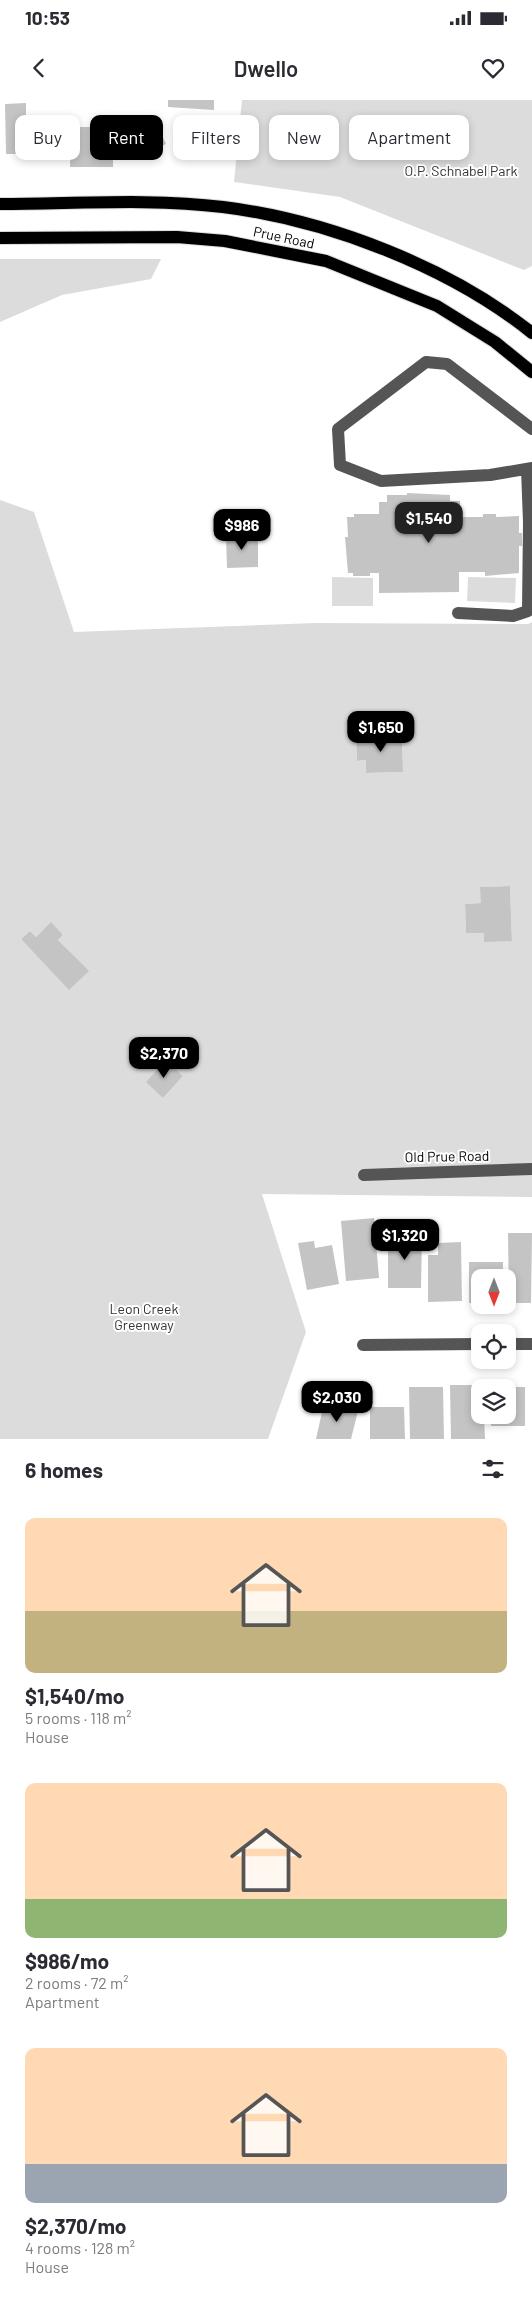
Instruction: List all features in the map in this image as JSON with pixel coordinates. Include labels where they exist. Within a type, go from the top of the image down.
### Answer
[{"type":"main road","name":"Prue Road","points":[[0,204],[171,203],[223,207],[273,215],[336,232],[451,279],[513,317],[532,332]]},
{"type":"main road","name":"Prue Road","points":[[0,238],[177,237],[215,240],[264,248],[326,262],[437,306],[495,342],[532,372]]},
{"type":"street","points":[[458,614],[514,616],[528,611],[529,469],[490,475],[382,481],[340,464],[338,429],[426,362],[447,364],[532,429]]},
{"type":"street","name":"Old Prue Road","points":[[364,1175],[532,1169]]},
{"type":"street","points":[[363,1345],[471,1344]]},
{"type":"street","points":[[516,1344],[532,1344]]},
{"type":"green space","name":"O.P. Schnabel Park","points":[[242,100],[532,100],[532,266],[524,270],[340,197],[234,182],[236,160],[259,160],[259,115],[241,115]]},
{"type":"green space","points":[[0,259],[161,259],[151,279],[62,295],[0,322]]},
{"type":"green space","name":"Leon Creek Greenway","points":[[0,500],[34,512],[74,632],[316,623],[528,624],[532,622],[532,1197],[262,1194],[306,1332],[268,1439],[0,1439]],"holes":[[[402,735],[403,772],[366,773],[366,760],[357,761],[356,737]],[[510,886],[512,941],[484,941],[484,933],[466,933],[465,904],[481,903],[481,887]],[[51,923],[63,935],[58,940],[88,971],[69,989],[21,939],[30,931],[36,937]],[[166,1060],[183,1076],[163,1098]]]},
{"type":"green space","points":[[332,577],[373,578],[373,606],[332,606]]},
{"type":"green space","points":[[468,577],[516,578],[515,603],[467,601]]},
{"type":"building","points":[[168,100],[214,100],[214,110],[168,107]]},
{"type":"building","points":[[26,103],[26,115],[15,115],[15,154],[6,154],[5,104]]},
{"type":"building","points":[[80,127],[90,127],[90,160],[113,160],[113,167],[70,167],[70,160],[80,160]]},
{"type":"building","points":[[407,493],[450,495],[450,501],[460,501],[460,517],[483,517],[483,514],[496,514],[496,517],[519,516],[519,533],[522,533],[522,546],[519,546],[519,573],[485,576],[485,572],[459,572],[459,592],[379,593],[379,573],[370,573],[370,576],[353,576],[353,573],[348,573],[345,537],[348,537],[347,517],[354,517],[354,514],[379,514],[379,502],[387,502],[387,495],[407,495]]},
{"type":"building","points":[[258,534],[258,567],[227,568],[226,535]]},
{"type":"building","points":[[402,735],[403,772],[366,773],[366,760],[357,761],[356,737]]},
{"type":"building","points":[[510,886],[512,941],[484,942],[484,933],[466,933],[465,904],[481,903],[480,887]]},
{"type":"building","points":[[51,922],[63,935],[58,940],[89,971],[69,990],[21,939],[30,931],[36,937]]},
{"type":"building","points":[[166,1060],[183,1076],[163,1098],[146,1082]]},
{"type":"building","points":[[374,1218],[379,1278],[346,1281],[341,1221]]},
{"type":"building","points":[[508,1233],[532,1233],[531,1303],[516,1303],[516,1269],[509,1269]]},
{"type":"building","points":[[388,1234],[422,1234],[421,1288],[388,1288]]},
{"type":"building","points":[[314,1241],[315,1248],[332,1245],[339,1284],[307,1290],[298,1243]]},
{"type":"building","points":[[461,1242],[462,1301],[428,1302],[428,1255],[438,1255],[438,1243]]},
{"type":"building","points":[[469,1262],[503,1262],[503,1269],[471,1269],[471,1303],[469,1303]]},
{"type":"building","points":[[450,1385],[471,1385],[471,1424],[484,1424],[485,1439],[451,1439]]},
{"type":"building","points":[[409,1387],[443,1387],[444,1439],[410,1439]]},
{"type":"building","points":[[516,1387],[525,1387],[525,1426],[491,1426],[491,1424],[516,1424]]},
{"type":"building","points":[[324,1403],[358,1411],[351,1439],[316,1439]]},
{"type":"building","points":[[370,1407],[404,1407],[405,1439],[370,1439]]}]
